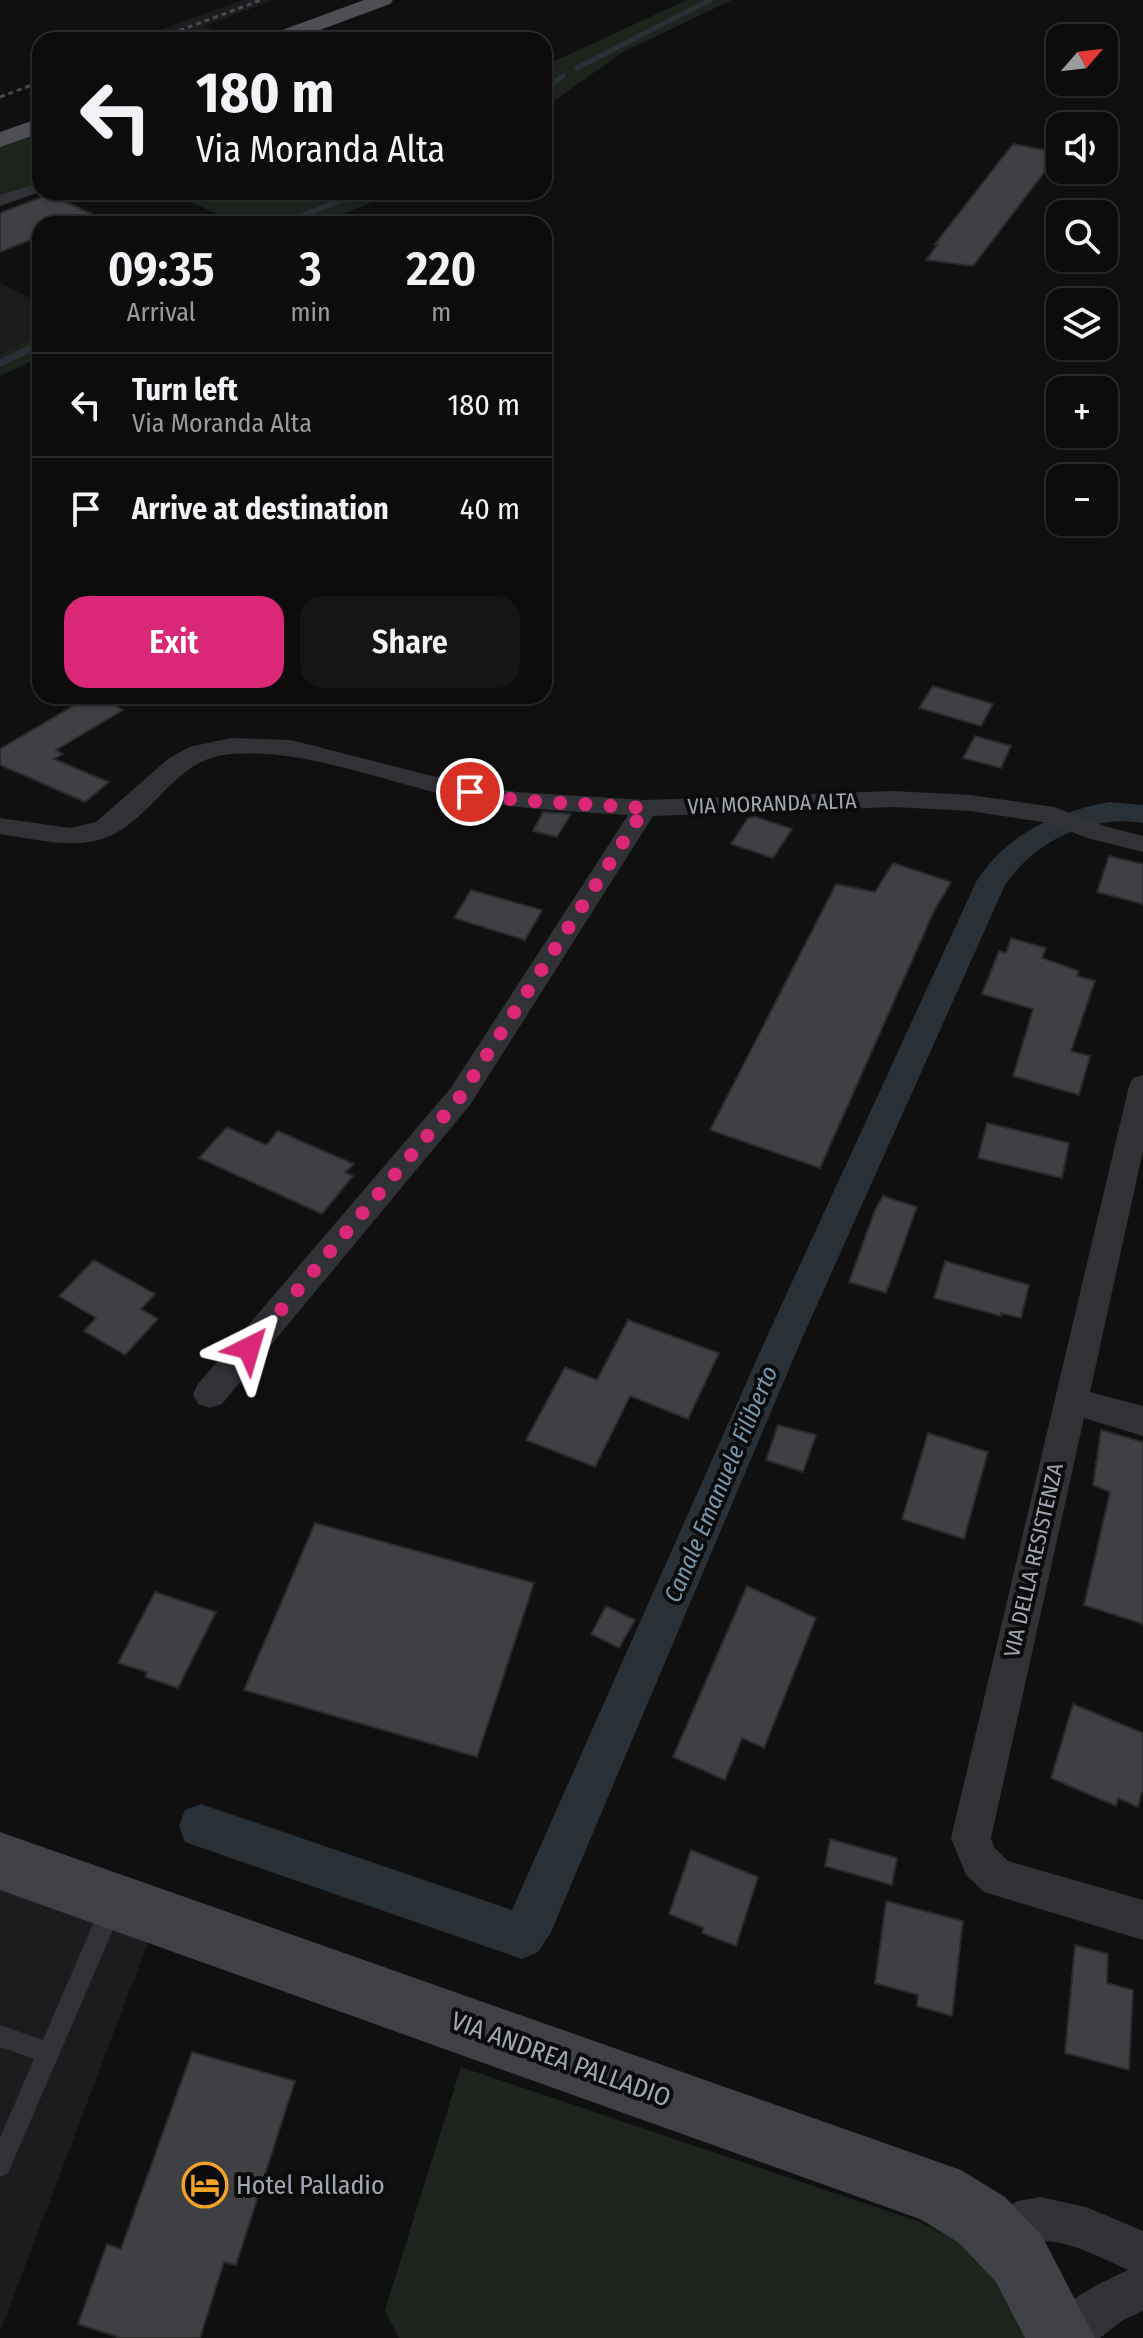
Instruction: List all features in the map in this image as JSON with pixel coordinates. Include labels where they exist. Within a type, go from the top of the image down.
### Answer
[{"type":"main road","points":[[295,32],[383,0]]},
{"type":"main road","points":[[0,140],[32,128]]},
{"type":"street","points":[[0,201],[32,189]]},
{"type":"street","name":"VIA MORANDA ALTA","points":[[0,826],[70,836],[104,829],[129,810],[177,764],[198,752],[231,746],[291,748],[448,788],[516,800],[645,808],[893,799],[970,803],[1054,815],[1096,832],[1143,844]]},
{"type":"street","points":[[210,1394],[460,1097],[645,808]]},
{"type":"street","name":"VIA DELLA RESISTENZA","points":[[1143,1086],[971,1838],[973,1853],[998,1878],[1143,1920]]},
{"type":"street","points":[[1069,1400],[1143,1421]]},
{"type":"street","name":"VIA ANDREA PALLADIO","points":[[0,1861],[938,2193],[982,2220],[1019,2259],[1062,2338]]},
{"type":"street","points":[[996,2235],[1027,2221],[1053,2223],[1085,2228],[1143,2254]]},
{"type":"street","points":[[1062,2338],[1107,2304],[1143,2287]]},
{"type":"lane","points":[[0,2165],[115,1900]]},
{"type":"lane","points":[[0,2036],[48,2053]]},
{"type":"shaded area","points":[[242,0],[274,0],[204,26],[219,32],[155,32]]},
{"type":"shaded area","points":[[687,0],[732,0],[623,52],[552,102],[552,62]]},
{"type":"shaded area","points":[[32,128],[32,189],[0,201],[0,140]]},
{"type":"shaded area","points":[[186,200],[378,200],[337,216],[223,216]]},
{"type":"shaded area","points":[[0,283],[32,299],[32,338],[0,355]]},
{"type":"shaded area","points":[[32,338],[32,361],[0,376],[0,355]]},
{"type":"shaded area","points":[[0,1861],[158,1916],[0,2332]]},
{"type":"shaded area","points":[[461,2067],[920,2222],[974,2250],[1033,2338],[399,2338],[385,2310]]},
{"type":"building","points":[[1013,144],[1046,150],[1046,170],[973,266],[926,260],[938,244],[935,244]]},
{"type":"building","points":[[34,200],[62,200],[94,215],[32,216],[32,239],[0,252],[0,213]]},
{"type":"building","points":[[933,686],[993,704],[981,726],[919,708]]},
{"type":"building","points":[[76,704],[113,704],[123,710],[56,750],[63,754],[54,759],[109,782],[85,802],[0,765],[0,749]]},
{"type":"building","points":[[975,736],[1011,746],[1001,768],[963,758]]},
{"type":"building","points":[[543,812],[571,814],[557,837],[533,831]]},
{"type":"building","points":[[756,817],[792,829],[773,858],[731,844],[748,818]]},
{"type":"building","points":[[1109,856],[1143,864],[1143,904],[1097,892]]},
{"type":"building","points":[[893,863],[951,882],[934,911],[820,1168],[710,1130],[836,884],[875,892]]},
{"type":"building","points":[[471,890],[542,910],[525,940],[454,918]]},
{"type":"building","points":[[1011,938],[1046,948],[1042,958],[1079,971],[1077,976],[1095,981],[1071,1051],[1090,1056],[1079,1095],[1013,1076],[1033,1009],[982,994],[999,951],[1006,953]]},
{"type":"building","points":[[987,1123],[1069,1143],[1062,1178],[978,1158]]},
{"type":"building","points":[[227,1127],[266,1145],[278,1131],[354,1164],[345,1172],[353,1176],[322,1214],[199,1158]]},
{"type":"building","points":[[883,1196],[917,1207],[886,1293],[849,1282]]},
{"type":"building","points":[[94,1260],[155,1294],[141,1309],[158,1319],[125,1355],[84,1331],[96,1318],[59,1296]]},
{"type":"building","points":[[945,1261],[1029,1285],[1021,1318],[1001,1313],[1001,1316],[934,1298]]},
{"type":"building","points":[[628,1320],[719,1353],[688,1419],[630,1396],[595,1467],[526,1440],[565,1367],[597,1380]]},
{"type":"building","points":[[778,1425],[816,1435],[803,1472],[766,1460]]},
{"type":"building","points":[[1101,1430],[1143,1442],[1143,1624],[1084,1605],[1110,1492],[1093,1485]]},
{"type":"building","points":[[928,1433],[988,1452],[964,1539],[902,1519]]},
{"type":"building","points":[[315,1523],[534,1583],[477,1757],[244,1690]]},
{"type":"building","points":[[747,1586],[816,1618],[764,1748],[742,1738],[725,1780],[673,1757]]},
{"type":"building","points":[[155,1592],[216,1612],[178,1688],[145,1677],[147,1672],[118,1663]]},
{"type":"building","points":[[606,1606],[635,1620],[619,1648],[591,1634]]},
{"type":"building","points":[[1073,1704],[1143,1733],[1143,1788],[1138,1807],[1118,1798],[1116,1806],[1051,1778]]},
{"type":"building","points":[[830,1839],[897,1858],[892,1885],[825,1866]]},
{"type":"building","points":[[691,1850],[758,1877],[736,1946],[702,1933],[704,1928],[669,1914]]},
{"type":"building","points":[[886,1901],[963,1921],[952,2016],[917,2006],[918,1995],[875,1983]]},
{"type":"building","points":[[1075,1945],[1108,1954],[1107,1983],[1133,1990],[1129,2070],[1065,2053]]},
{"type":"building","points":[[192,2052],[295,2081],[236,2265],[224,2262],[200,2338],[121,2338],[78,2324],[107,2244],[121,2249]]},
{"type":"waterway","points":[[577,68],[710,0]]},
{"type":"waterway","points":[[552,84],[563,76]]},
{"type":"waterway","points":[[301,216],[342,200]]},
{"type":"waterway","points":[[0,363],[32,348]]},
{"type":"waterway","name":"Canale Emanuele Filiberto","points":[[201,1826],[522,1936],[535,1916],[782,1343],[991,882],[1010,858],[1055,828],[1109,811],[1143,814]]},
{"type":"railway","points":[[175,32],[261,0]]},
{"type":"railway","points":[[0,97],[32,85]]},
{"type":"place","name":"Hotel Palladio","points":[[205,2185]]},
{"type":"route","points":[[249,1348],[460,1097],[645,808],[516,800],[470,792]]}]
